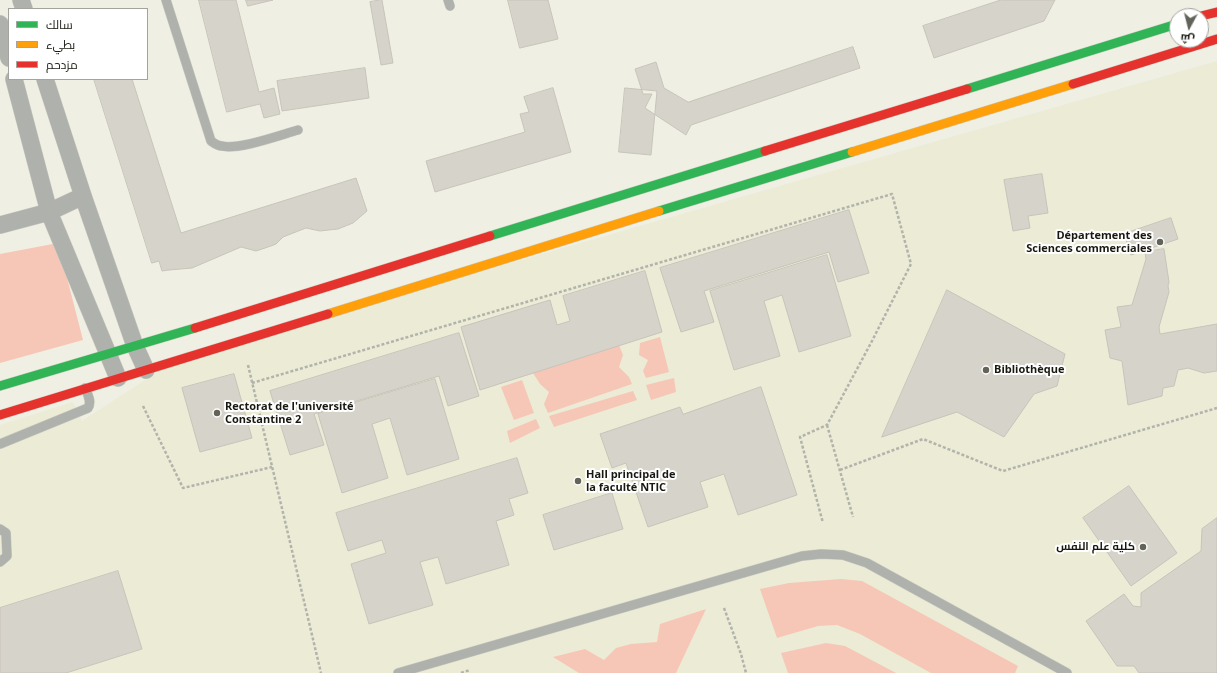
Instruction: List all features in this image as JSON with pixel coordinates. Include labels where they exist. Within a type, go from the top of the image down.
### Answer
[{"type":"main road","points":[[0,386],[135,346],[1169,26]]},
{"type":"main road","points":[[0,415],[1217,40]]},
{"type":"street","points":[[0,24],[8,54]]},
{"type":"street","points":[[14,80],[49,212],[118,378]]},
{"type":"street","points":[[45,80],[83,196],[135,346],[146,370]]},
{"type":"street","points":[[0,225],[49,212],[83,196]]},
{"type":"lane","points":[[166,0],[211,141],[223,147],[237,146],[298,130]]},
{"type":"lane","points":[[0,444],[88,408],[90,405],[90,400],[85,388]]},
{"type":"lane","points":[[0,529],[6,533],[8,556],[0,562]]},
{"type":"lane","points":[[398,673],[802,556],[821,554],[843,555],[867,563],[1067,673]]},
{"type":"path","points":[[252,383],[892,194],[911,264],[827,425],[800,437],[823,523]]},
{"type":"path","points":[[248,365],[321,673]]},
{"type":"path","points":[[143,406],[183,488],[272,467]]},
{"type":"path","points":[[840,470],[923,439],[1003,470],[1217,408]]},
{"type":"path","points":[[827,425],[854,517]]},
{"type":"path","points":[[724,608],[741,654],[746,673]]},
{"type":"shaded area","points":[[1217,61],[1217,673],[0,673],[0,425],[73,402],[82,421],[176,360]]},
{"type":"shaded area","points":[[58,243],[83,340],[0,363],[0,254]]},
{"type":"shaded area","points":[[660,337],[669,372],[646,378],[643,371],[648,360],[639,355],[640,343]]},
{"type":"shaded area","points":[[619,345],[623,355],[619,367],[629,377],[632,384],[548,413],[544,404],[549,392],[540,384],[533,373]]},
{"type":"shaded area","points":[[674,378],[676,392],[651,400],[646,385]]},
{"type":"shaded area","points":[[522,380],[534,413],[514,420],[501,387]]},
{"type":"shaded area","points":[[633,391],[637,400],[554,427],[549,416]]},
{"type":"shaded area","points":[[536,419],[540,428],[510,443],[507,431]]},
{"type":"shaded area","points":[[841,579],[862,581],[1018,666],[1015,673],[931,673],[860,634],[837,625],[818,626],[777,638],[760,589],[789,583]]},
{"type":"shaded area","points":[[706,609],[676,673],[579,673],[553,657],[585,649],[604,660],[616,648],[631,644],[657,642],[660,624]]},
{"type":"shaded area","points":[[826,643],[845,646],[896,673],[788,673],[781,653]]},
{"type":"building","points":[[199,0],[236,0],[259,92],[274,88],[280,114],[264,118],[260,104],[227,112]]},
{"type":"building","points":[[246,0],[273,0],[248,6]]},
{"type":"building","points":[[382,0],[393,63],[381,65],[370,2]]},
{"type":"building","points":[[508,0],[548,0],[558,39],[520,48]]},
{"type":"building","points":[[1001,0],[1055,0],[1044,21],[934,58],[923,26]]},
{"type":"building","points":[[853,47],[860,68],[691,125],[686,135],[645,108],[652,94],[643,94],[635,69],[656,62],[664,88],[688,102]]},
{"type":"building","points":[[365,68],[369,98],[282,111],[277,81]]},
{"type":"building","points":[[94,80],[132,80],[181,233],[356,178],[367,211],[353,223],[338,229],[320,231],[306,228],[283,237],[276,244],[256,251],[241,247],[192,268],[162,271],[159,261],[152,263]]},
{"type":"building","points":[[553,88],[571,152],[435,192],[426,161],[525,132],[520,114],[529,112],[524,97]]},
{"type":"building","points":[[625,88],[657,91],[651,155],[619,152]]},
{"type":"building","points":[[1042,174],[1048,213],[1028,216],[1030,228],[1013,231],[1004,180]]},
{"type":"building","points":[[849,210],[869,273],[838,282],[829,252],[704,291],[714,322],[681,332],[660,268]]},
{"type":"building","points":[[1171,218],[1178,239],[1131,255],[1124,234]]},
{"type":"building","points":[[1164,249],[1169,292],[1159,327],[1160,334],[1217,324],[1217,371],[1204,373],[1188,368],[1178,370],[1174,386],[1163,388],[1162,396],[1128,405],[1122,361],[1110,358],[1105,330],[1121,327],[1117,307],[1132,305],[1146,259],[1145,252]]},
{"type":"building","points":[[827,255],[851,336],[799,352],[782,295],[764,301],[780,356],[734,370],[710,291]]},
{"type":"building","points":[[645,271],[662,332],[480,390],[461,327],[550,300],[557,325],[570,321],[563,296]]},
{"type":"building","name":"Bibliothèque","points":[[947,290],[1065,354],[1057,386],[1034,394],[1004,437],[957,412],[882,437]]},
{"type":"building","points":[[459,333],[479,396],[448,406],[439,376],[314,414],[324,445],[290,455],[270,391]]},
{"type":"building","name":"Rectorat de l'université Constantine 2","points":[[234,374],[252,438],[200,452],[182,388]]},
{"type":"building","points":[[435,379],[459,459],[407,475],[390,418],[372,424],[388,478],[342,493],[318,414]]},
{"type":"building","points":[[761,387],[797,495],[738,515],[724,474],[700,482],[708,507],[648,527],[626,463],[612,468],[600,434],[680,407],[683,414]]},
{"type":"building","points":[[517,458],[528,493],[509,499],[514,515],[496,521],[509,565],[446,584],[438,557],[420,562],[433,605],[369,624],[351,564],[386,553],[382,540],[348,551],[336,513]]},
{"type":"building","points":[[1129,486],[1177,553],[1131,586],[1083,518]]},
{"type":"building","points":[[612,493],[623,529],[554,550],[543,515]]},
{"type":"building","points":[[1217,518],[1217,673],[1139,673],[1134,666],[1117,666],[1086,621],[1124,594],[1133,606],[1141,607],[1141,593],[1201,551],[1202,529]]},
{"type":"building","points":[[118,571],[142,649],[66,673],[0,673],[0,608]]},
{"type":"traffic: fast","points":[[967,89],[1169,26]]},
{"type":"traffic: fast","points":[[490,236],[765,151]]},
{"type":"traffic: fast","points":[[659,211],[852,152]]},
{"type":"traffic: fast","points":[[0,386],[195,328]]},
{"type":"traffic: slow","points":[[852,152],[1073,84]]},
{"type":"traffic: slow","points":[[328,314],[659,211]]},
{"type":"traffic: jam","points":[[1209,14],[1217,12]]},
{"type":"traffic: jam","points":[[1073,84],[1217,39]]},
{"type":"traffic: jam","points":[[765,151],[967,89]]},
{"type":"traffic: jam","points":[[195,328],[490,236]]},
{"type":"traffic: jam","points":[[0,415],[328,314]]},
{"type":"place","name":"Département des Sciences commerciales","points":[[1160,242]]},
{"type":"place","name":"Bibliothèque","points":[[986,370]]},
{"type":"place","name":"Rectorat de l'université Constantine 2","points":[[217,413]]},
{"type":"place","name":"Hall principal de la faculté NTIC","points":[[578,481]]},
{"type":"place","name":"كلية علم النفس","points":[[1143,547]]}]
